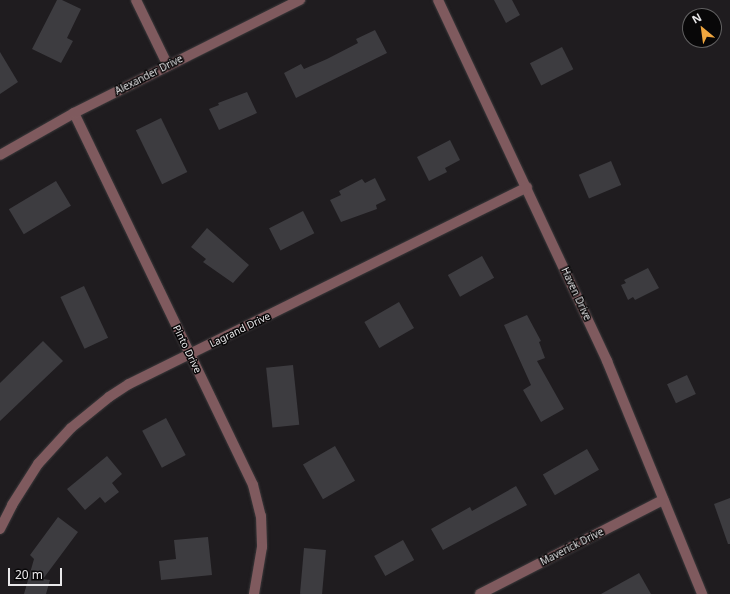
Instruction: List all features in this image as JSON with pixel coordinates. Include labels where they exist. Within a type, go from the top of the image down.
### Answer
[{"type":"street","points":[[136,0],[168,66]]},
{"type":"street","name":"Alexander Drive","points":[[0,156],[74,113],[300,0]]},
{"type":"street","name":"Haven Drive","points":[[438,0],[528,187],[606,361],[702,594]]},
{"type":"street","name":"Pinto Drive","points":[[74,113],[253,485],[257,500],[262,547],[254,594]]},
{"type":"street","name":"Lagrand Drive","points":[[0,529],[27,479],[71,428],[109,397],[130,384],[528,187]]},
{"type":"street","name":"Maverick Drive","points":[[480,594],[664,500]]},
{"type":"building","points":[[57,0],[62,0],[81,9],[67,38],[73,41],[61,63],[32,49]]},
{"type":"building","points":[[494,0],[512,0],[520,15],[506,23]]},
{"type":"building","points":[[375,30],[387,53],[296,98],[284,73],[301,64],[304,69],[327,59],[358,43],[356,39]]},
{"type":"building","points":[[562,47],[573,69],[541,86],[530,63]]},
{"type":"building","points":[[0,52],[18,82],[0,94]]},
{"type":"building","points":[[247,92],[257,113],[219,130],[209,109],[219,105],[218,103]]},
{"type":"building","points":[[161,118],[187,172],[162,184],[136,130]]},
{"type":"building","points":[[450,140],[460,160],[445,168],[447,172],[429,181],[417,157]]},
{"type":"building","points":[[611,161],[621,185],[589,199],[579,175]]},
{"type":"building","points":[[375,178],[386,200],[376,205],[377,209],[341,222],[330,200],[341,195],[339,191],[362,179],[365,183]]},
{"type":"building","points":[[56,181],[71,206],[24,234],[9,209]]},
{"type":"building","points":[[303,211],[314,233],[280,251],[269,228]]},
{"type":"building","points":[[207,228],[249,265],[233,283],[203,262],[206,259],[191,247]]},
{"type":"building","points":[[482,256],[494,278],[460,297],[448,275]]},
{"type":"building","points":[[648,268],[659,288],[635,300],[633,297],[628,300],[621,285],[626,283],[624,280]]},
{"type":"building","points":[[84,286],[108,338],[85,349],[60,297]]},
{"type":"building","points":[[399,302],[414,328],[379,348],[364,322]]},
{"type":"building","points":[[527,315],[541,341],[539,342],[545,358],[537,361],[564,409],[541,422],[523,390],[531,385],[504,325]]},
{"type":"building","points":[[43,341],[63,361],[0,421],[0,383]]},
{"type":"building","points":[[293,365],[299,425],[272,427],[266,368]]},
{"type":"building","points":[[687,375],[696,394],[676,403],[667,384]]},
{"type":"building","points":[[166,418],[186,455],[162,468],[142,431]]},
{"type":"building","points":[[335,446],[355,481],[323,499],[303,464]]},
{"type":"building","points":[[587,449],[599,470],[555,495],[543,474]]},
{"type":"building","points":[[107,456],[122,474],[112,483],[119,492],[105,503],[100,497],[85,510],[67,489]]},
{"type":"building","points":[[516,486],[527,505],[443,550],[431,529],[470,507],[472,511]]},
{"type":"building","points":[[730,498],[730,544],[728,544],[714,504]]},
{"type":"building","points":[[58,517],[78,532],[43,579],[50,580],[46,594],[24,594],[34,559],[30,555]]},
{"type":"building","points":[[208,537],[212,575],[161,580],[159,561],[176,559],[174,540]]},
{"type":"building","points":[[403,540],[414,560],[385,576],[374,556]]},
{"type":"building","points":[[304,548],[326,550],[322,594],[300,594]]},
{"type":"building","points":[[639,573],[651,594],[601,594]]}]
